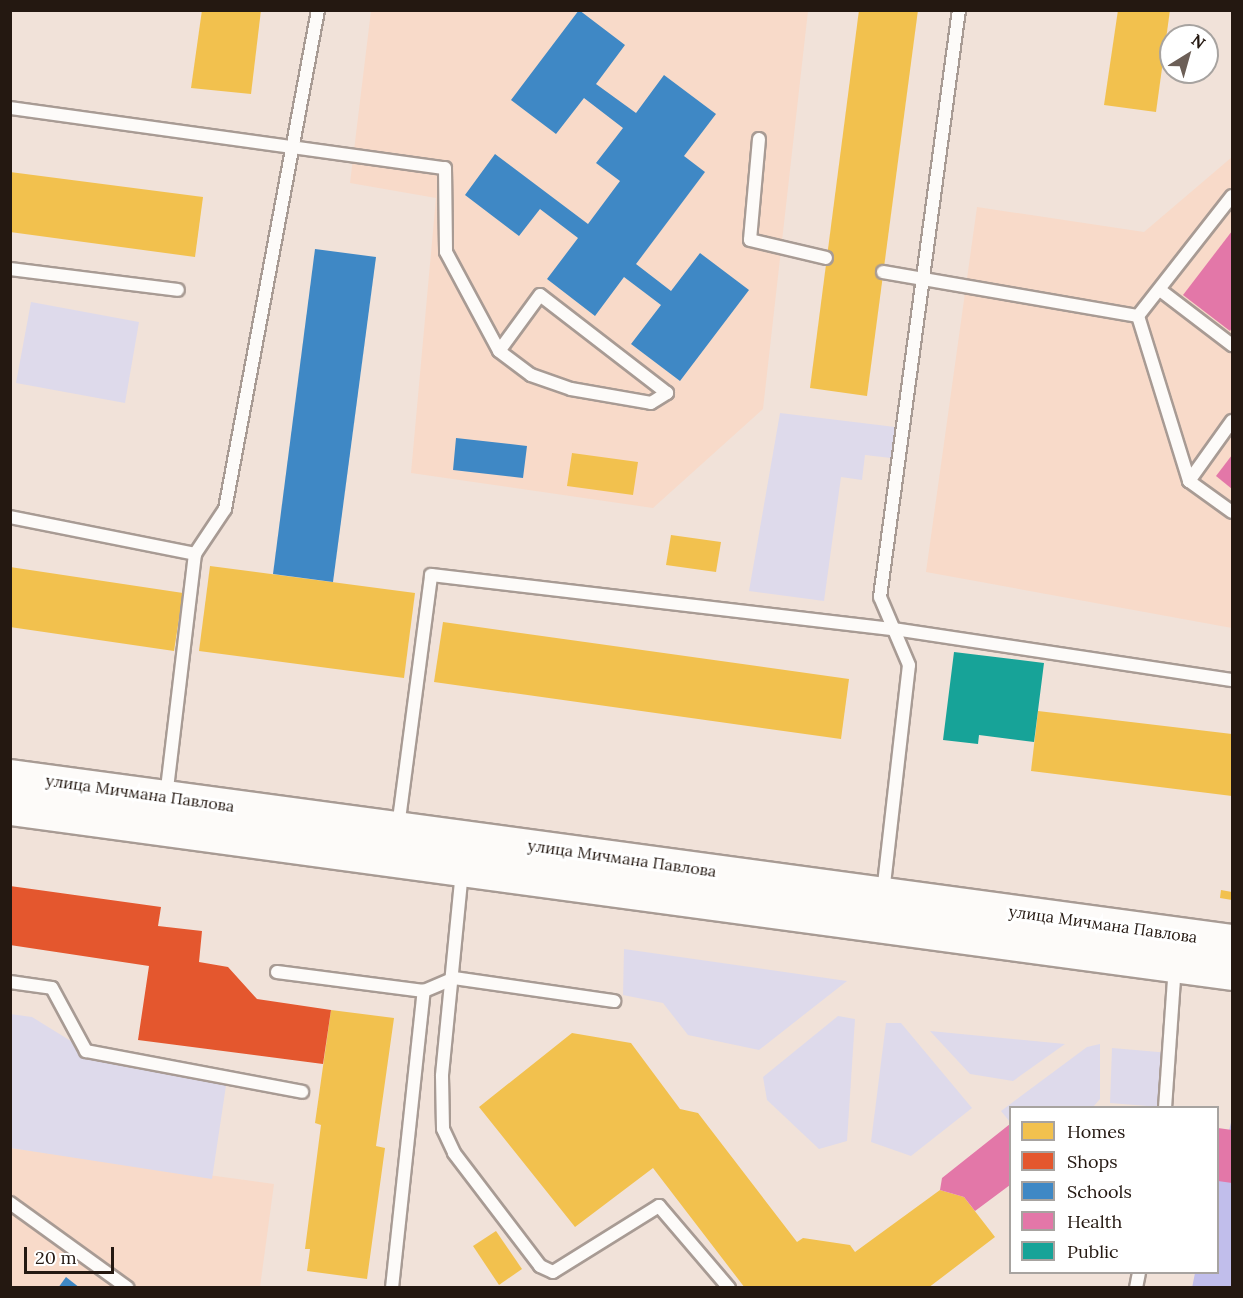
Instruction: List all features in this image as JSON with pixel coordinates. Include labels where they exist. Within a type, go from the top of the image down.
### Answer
[{"type":"main road","name":"улица Мичмана Павлова","points":[[10,776],[465,837],[881,910],[1175,965],[1233,973]]},
{"type":"main road","points":[[163,829],[166,797]]},
{"type":"main road","name":"улица Мичмана Павлова","points":[[10,808],[463,869],[881,910],[1233,941]]},
{"type":"main road","points":[[463,869],[465,837]]},
{"type":"lane","points":[[166,797],[195,554],[225,509],[318,10]]},
{"type":"lane","points":[[881,910],[909,665],[880,597],[959,10]]},
{"type":"lane","points":[[10,108],[291,150],[445,168],[446,252],[499,351],[531,375],[571,389],[651,403],[667,393],[540,295],[499,351]]},
{"type":"lane","points":[[759,139],[750,240],[826,258]]},
{"type":"lane","points":[[1138,316],[1233,196]]},
{"type":"lane","points":[[10,269],[178,290]]},
{"type":"lane","points":[[883,272],[922,282],[1138,316]]},
{"type":"lane","points":[[1160,291],[1233,345]]},
{"type":"lane","points":[[1138,316],[1189,481],[1233,512]]},
{"type":"lane","points":[[1189,481],[1233,421]]},
{"type":"lane","points":[[10,517],[195,554]]},
{"type":"lane","points":[[398,828],[431,575],[894,629],[1233,680]]},
{"type":"lane","points":[[463,869],[454,978],[442,1076],[443,1129],[454,1153],[540,1266],[553,1272],[566,1269],[645,1210],[659,1206],[729,1287]]},
{"type":"lane","points":[[1165,1106],[1175,965]]},
{"type":"lane","points":[[277,972],[424,991],[454,978],[614,1001]]},
{"type":"lane","points":[[10,982],[52,988],[87,1051],[302,1092]]},
{"type":"lane","points":[[392,1287],[424,991]]},
{"type":"lane","points":[[10,1203],[128,1287]]},
{"type":"shaded area","points":[[371,11],[808,11],[763,409],[653,508],[411,473],[436,198],[350,183]]},
{"type":"shaded area","points":[[1232,157],[1232,628],[926,572],[977,207],[1144,232]]},
{"type":"shaded area","points":[[31,302],[139,322],[125,403],[16,383]]},
{"type":"shaded area","points":[[780,413],[895,427],[891,458],[865,455],[862,480],[841,477],[824,601],[749,591]]},
{"type":"shaded area","points":[[624,949],[847,981],[759,1050],[688,1035],[663,1003],[623,995]]},
{"type":"shaded area","points":[[10,1014],[32,1017],[87,1051],[227,1079],[212,1179],[11,1148]]},
{"type":"shaded area","points":[[838,1016],[855,1019],[847,1141],[819,1149],[767,1100],[763,1077]]},
{"type":"shaded area","points":[[886,1023],[901,1023],[972,1108],[911,1156],[871,1142]]},
{"type":"shaded area","points":[[930,1031],[1065,1044],[1013,1081],[970,1074]]},
{"type":"shaded area","points":[[1100,1044],[1100,1099],[1094,1106],[1009,1106],[1009,1121],[1001,1111],[1087,1047]]},
{"type":"shaded area","points":[[1112,1048],[1170,1053],[1160,1106],[1110,1103]]},
{"type":"shaded area","points":[[1232,1118],[1232,1287],[1192,1288],[1195,1274],[1219,1274],[1219,1176]]},
{"type":"shaded area","points":[[10,1148],[274,1184],[260,1287],[11,1287]]},
{"type":"building: Homes","points":[[202,10],[261,10],[251,94],[191,88]]},
{"type":"building: Homes","points":[[859,10],[918,10],[867,396],[810,388]]},
{"type":"building: Homes","points":[[1118,10],[1170,10],[1168,24],[1159,24],[1160,84],[1156,112],[1104,105]]},
{"type":"building: Homes","points":[[10,172],[203,197],[195,257],[10,232]]},
{"type":"building: Homes","points":[[572,453],[638,462],[633,495],[567,486]]},
{"type":"building: Homes","points":[[671,535],[721,542],[716,572],[666,565]]},
{"type":"building: Homes","points":[[210,566],[415,593],[404,678],[199,651]]},
{"type":"building: Homes","points":[[10,567],[183,593],[174,651],[10,627]]},
{"type":"building: Homes","points":[[443,622],[849,679],[841,739],[434,682]]},
{"type":"building: Homes","points":[[1038,711],[1232,734],[1232,796],[1031,771]]},
{"type":"building: Homes","points":[[1221,890],[1232,892],[1232,900],[1220,898]]},
{"type":"building: Homes","points":[[331,1010],[394,1018],[376,1146],[385,1148],[367,1279],[307,1271],[310,1249],[305,1249],[321,1125],[315,1123]]},
{"type":"building: Homes","points":[[572,1033],[631,1043],[680,1109],[698,1113],[797,1242],[803,1238],[850,1245],[855,1252],[940,1190],[964,1197],[995,1237],[928,1288],[745,1288],[653,1168],[575,1227],[479,1107]]},
{"type":"building: Homes","points":[[496,1231],[522,1269],[499,1285],[473,1246]]},
{"type":"building: Shops","points":[[10,886],[161,907],[158,926],[202,931],[199,962],[228,967],[257,999],[331,1010],[323,1064],[138,1040],[149,966],[10,945]]},
{"type":"building: Schools","points":[[579,10],[625,45],[596,84],[636,113],[664,75],[716,114],[684,156],[705,172],[636,264],[671,291],[700,253],[749,290],[680,381],[631,344],[661,305],[624,277],[595,316],[547,279],[578,238],[540,209],[519,236],[465,195],[495,154],[588,224],[620,181],[596,163],[623,128],[584,98],[556,134],[511,100]]},
{"type":"building: Schools","points":[[315,249],[376,257],[333,582],[273,574]]},
{"type":"building: Schools","points":[[456,438],[527,446],[523,478],[453,470]]},
{"type":"building: Schools","points":[[66,1277],[80,1288],[58,1288]]},
{"type":"building: Health","points":[[1232,231],[1232,328],[1230,331],[1183,295]]},
{"type":"building: Health","points":[[1232,455],[1232,489],[1216,476]]},
{"type":"building: Health","points":[[1009,1125],[1009,1186],[975,1211],[964,1197],[940,1190],[942,1178]]},
{"type":"building: Health","points":[[1219,1128],[1232,1130],[1232,1183],[1219,1181]]},
{"type":"building: Public","points":[[954,652],[1044,663],[1034,742],[979,735],[978,744],[943,740]]}]
